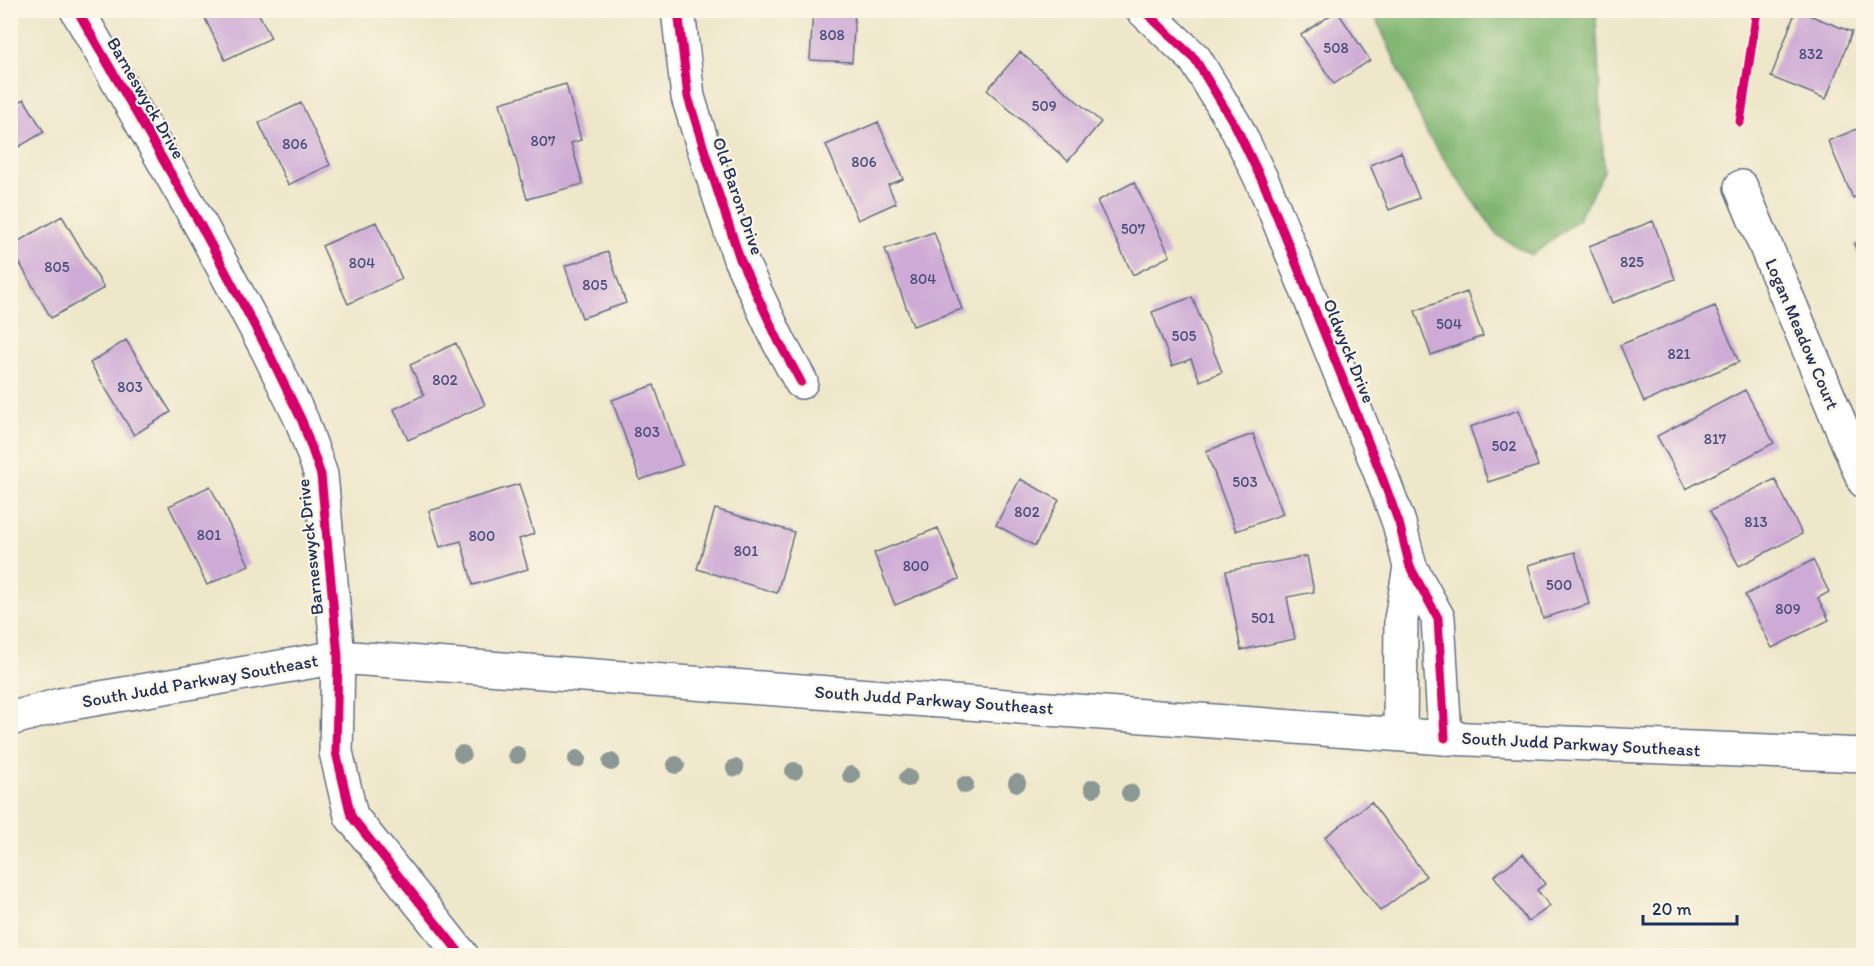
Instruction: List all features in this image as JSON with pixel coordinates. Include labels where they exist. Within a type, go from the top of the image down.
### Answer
[{"type":"main road","name":"Barneswyck Drive","points":[[77,10],[206,237],[268,351],[302,421],[321,475],[338,657],[336,752],[351,816],[462,956]]},
{"type":"main road","name":"Old Baron Drive","points":[[678,10],[687,97],[712,175],[740,259],[779,342],[801,382]]},
{"type":"main road","name":"Oldwyck Drive","points":[[1143,10],[1195,59],[1236,127],[1266,189],[1379,469],[1399,523],[1410,567],[1438,618],[1445,738]]},
{"type":"main road","name":"Logan Meadow Court","points":[[1741,188],[1863,482]]},
{"type":"main road","name":"Oldwyck Drive","points":[[1400,734],[1401,619],[1410,567]]},
{"type":"main road","name":"South Judd Parkway Southeast","points":[[10,719],[60,705],[338,657],[1445,738],[1863,755]]},
{"type":"green space","points":[[1373,11],[1600,11],[1596,18],[1604,171],[1578,220],[1532,255],[1498,236],[1428,136]]},
{"type":"building","points":[[201,10],[257,10],[271,38],[225,60]]},
{"type":"building","points":[[813,10],[855,10],[852,62],[810,60]]},
{"type":"building","points":[[1796,10],[1852,32],[1826,99],[1771,77]]},
{"type":"building","points":[[1337,11],[1370,60],[1334,84],[1301,35]]},
{"type":"building","points":[[1020,52],[1101,122],[1068,161],[987,90]]},
{"type":"building","points":[[566,84],[581,140],[571,143],[583,184],[527,199],[500,103]]},
{"type":"building","points":[[24,99],[44,132],[10,152],[10,108]]},
{"type":"building","points":[[301,103],[330,165],[288,185],[259,123]]},
{"type":"building","points":[[878,122],[903,179],[888,185],[896,203],[858,220],[826,145]]},
{"type":"building","points":[[1864,126],[1864,193],[1853,198],[1828,141]]},
{"type":"building","points":[[1401,152],[1419,198],[1389,210],[1370,165]]},
{"type":"building","points":[[1134,182],[1170,256],[1133,275],[1097,201]]},
{"type":"building","points":[[62,216],[104,288],[51,318],[10,246]]},
{"type":"building","points":[[1653,221],[1675,279],[1612,303],[1589,246]]},
{"type":"building","points":[[376,222],[402,279],[348,304],[322,246]]},
{"type":"building","points":[[934,232],[962,309],[913,326],[885,249]]},
{"type":"building","points":[[1864,240],[1864,267],[1863,267],[1854,244]]},
{"type":"building","points":[[608,252],[626,303],[582,318],[565,266]]},
{"type":"building","points":[[1467,292],[1483,336],[1431,355],[1415,311]]},
{"type":"building","points":[[1192,297],[1222,372],[1200,381],[1191,359],[1172,366],[1152,312]]},
{"type":"building","points":[[1715,306],[1739,362],[1644,402],[1620,345]]},
{"type":"building","points":[[126,340],[171,412],[134,435],[90,363]]},
{"type":"building","points":[[456,343],[485,405],[408,440],[394,409],[424,395],[410,365]]},
{"type":"building","points":[[654,385],[682,465],[640,480],[612,400]]},
{"type":"building","points":[[1745,390],[1774,443],[1686,489],[1657,436]]},
{"type":"building","points":[[1519,410],[1538,466],[1488,482],[1470,427]]},
{"type":"building","points":[[1253,434],[1283,514],[1236,531],[1206,451]]},
{"type":"building","points":[[1020,479],[1059,500],[1035,546],[996,525]]},
{"type":"building","points":[[1775,479],[1802,534],[1739,566],[1710,511]]},
{"type":"building","points":[[519,484],[534,534],[519,539],[528,569],[473,585],[461,541],[440,547],[429,511]]},
{"type":"building","points":[[210,486],[249,565],[207,585],[169,506]]},
{"type":"building","points":[[715,509],[794,532],[777,593],[697,569]]},
{"type":"building","points":[[938,528],[959,579],[895,605],[874,553]]},
{"type":"building","points":[[1575,552],[1589,604],[1543,618],[1528,565]]},
{"type":"building","points":[[1307,556],[1314,592],[1287,597],[1295,639],[1241,650],[1226,571]]},
{"type":"building","points":[[1813,560],[1829,592],[1818,598],[1829,620],[1772,648],[1745,595]]},
{"type":"building","points":[[1371,802],[1426,876],[1380,911],[1325,837]]},
{"type":"building","points":[[1523,854],[1545,884],[1537,890],[1550,906],[1528,922],[1494,876]]},
{"type":"cycle path","points":[[77,10],[201,226],[268,351],[302,421],[321,475],[338,657],[336,752],[351,816],[462,956]]},
{"type":"cycle path","points":[[678,10],[688,97],[740,259],[779,342],[801,382]]},
{"type":"cycle path","points":[[1143,10],[1195,59],[1236,127],[1266,189],[1379,469],[1399,523],[1410,567],[1438,618],[1445,738]]},
{"type":"cycle path","points":[[1740,122],[1757,10]]}]
